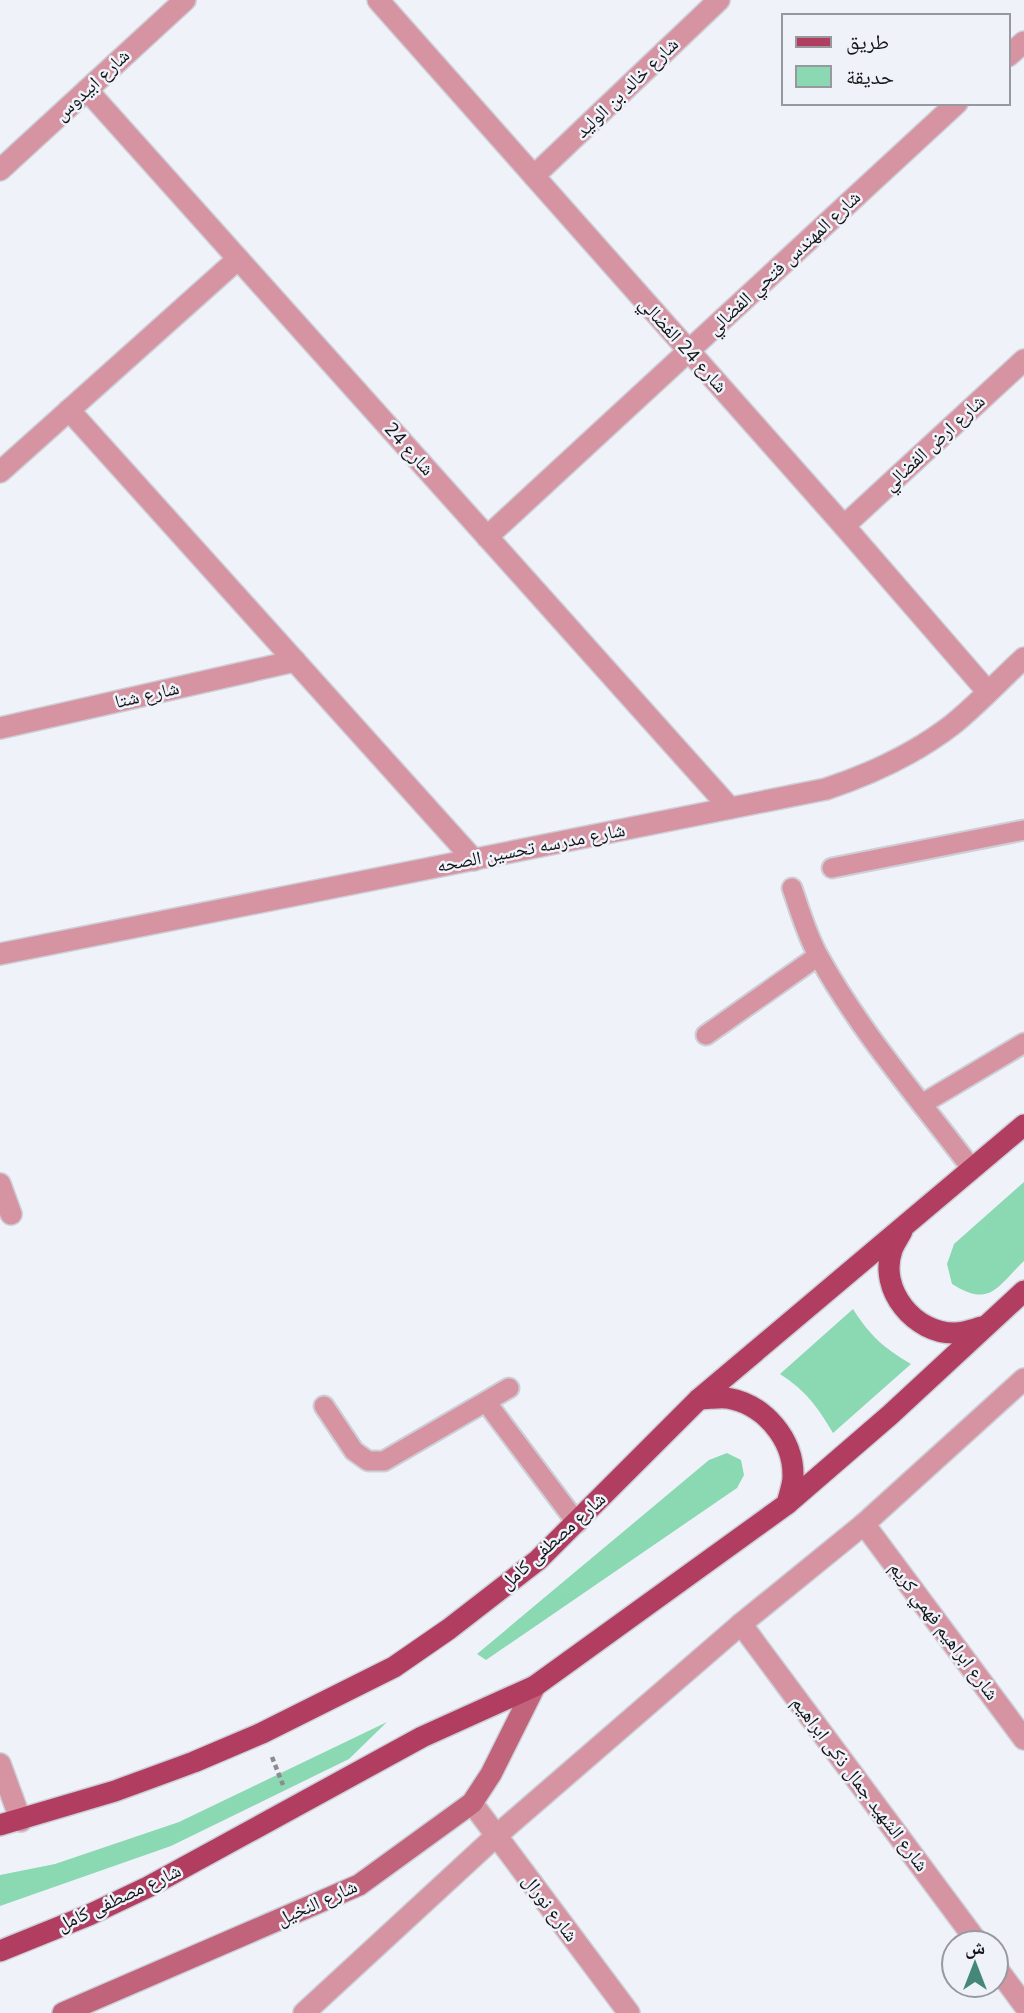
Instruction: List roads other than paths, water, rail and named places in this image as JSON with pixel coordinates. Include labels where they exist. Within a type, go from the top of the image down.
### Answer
[{"type":"main road","name":"شارع مصطفى كامل","points":[[10,1823],[115,1791],[194,1762],[262,1733],[394,1667],[449,1629],[538,1560],[699,1399],[1024,1125]]},
{"type":"main road","points":[[905,1226],[891,1252],[890,1272],[890,1282],[903,1308],[926,1327],[955,1333],[984,1326]]},
{"type":"main road","name":"شارع مصطفى كامل","points":[[0,1951],[89,1915],[137,1892],[422,1737],[535,1686],[787,1504],[890,1415],[1024,1291]]},
{"type":"main road","points":[[699,1399],[727,1398],[754,1407],[775,1425],[789,1449],[793,1476],[787,1504]]},
{"type":"main road","name":"شارع النخيل","points":[[63,2013],[359,1885],[472,1803],[491,1774],[535,1686]]},
{"type":"street","name":"شارع ابيدوس","points":[[0,170],[185,0]]},
{"type":"street","name":"شارع 24 الفضالي","points":[[378,0],[988,692]]},
{"type":"street","name":"شارع خالد بن الوليد","points":[[534,176],[719,0]]},
{"type":"street","points":[[1010,54],[1024,42]]},
{"type":"street","name":"شارع 24","points":[[87,90],[730,808]]},
{"type":"street","name":"شارع المهندس فتحي الفضالي","points":[[487,537],[955,105]]},
{"type":"street","points":[[0,472],[238,259]]},
{"type":"street","name":"شارع ارض الفضالي","points":[[844,526],[1024,360]]},
{"type":"street","points":[[69,410],[474,860]]},
{"type":"street","name":"شارع مدرسه تحسين الصحه","points":[[0,954],[826,789],[871,774],[914,752],[953,724],[1024,658]]},
{"type":"street","name":"شارع شتا","points":[[0,728],[295,662]]},
{"type":"street","points":[[0,1184],[11,1214]]},
{"type":"street","points":[[304,2013],[496,1836],[741,1625],[864,1524],[1024,1380]]},
{"type":"street","name":"شارع ابراهيم فهمي كريم","points":[[864,1524],[1024,1739]]},
{"type":"street","name":"شارع الشهيد جمال ذكى ابراهيم","points":[[741,1625],[968,1929]]},
{"type":"street","points":[[0,1764],[10,1823]]},
{"type":"street","name":"شارع نورال","points":[[472,1803],[629,2013]]},
{"type":"street","points":[[1010,1986],[1024,2005]]},
{"type":"lane","points":[[832,868],[1024,830]]},
{"type":"lane","points":[[792,888],[818,956],[856,1017],[972,1169]]},
{"type":"lane","points":[[706,1035],[818,956]]},
{"type":"lane","points":[[922,1104],[1024,1042]]},
{"type":"lane","points":[[324,1406],[354,1451],[368,1461],[384,1461],[509,1388]]},
{"type":"lane","points":[[486,1402],[577,1523]]}]
